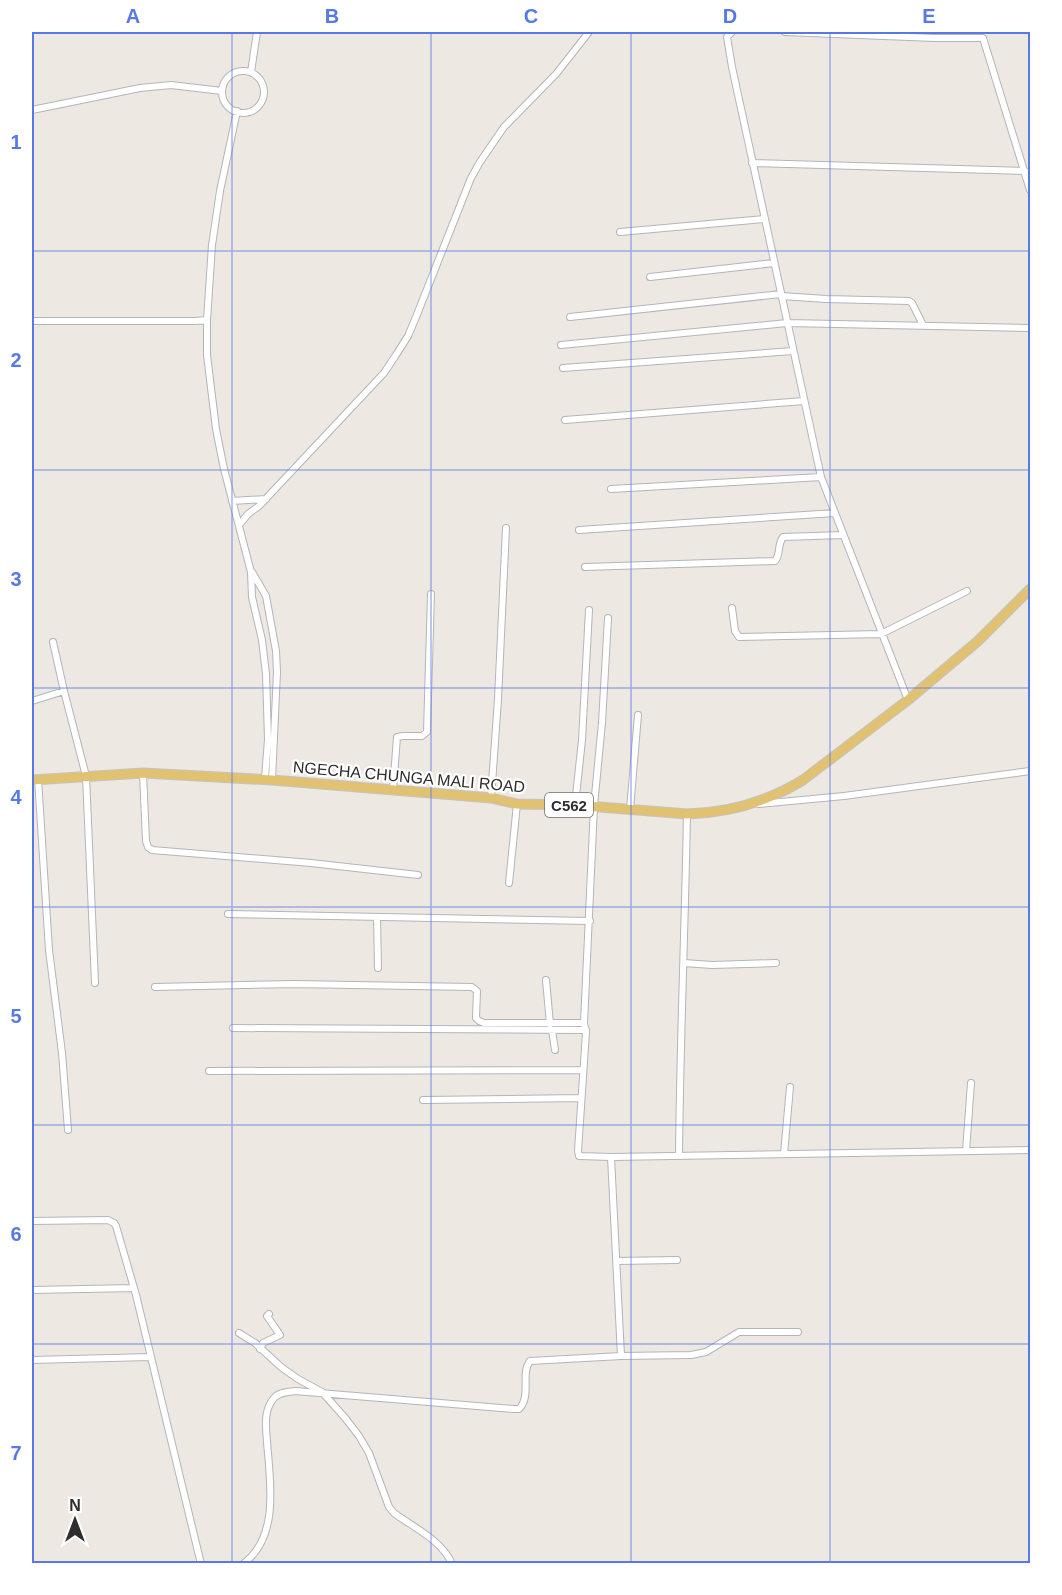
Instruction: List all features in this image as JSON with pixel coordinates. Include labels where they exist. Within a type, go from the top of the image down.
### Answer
[{"type":"main road","name":"NGECHA CHUNGA MALI ROAD","points":[[35,780],[142,773],[269,779],[492,798],[517,804],[594,806],[687,814],[716,812],[752,804],[786,790],[803,780],[908,700],[978,641],[1030,589]]},
{"type":"street","points":[[251,72],[257,32]]},
{"type":"street","points":[[239,525],[248,514],[260,506],[384,373],[408,336],[471,178],[504,127],[556,74],[589,32]]},
{"type":"street","points":[[732,32],[728,33],[727,43],[821,477],[908,700]]},
{"type":"street","points":[[785,32],[934,38],[981,35],[1030,190]]},
{"type":"street","points":[[244,71],[251,72],[261,81],[263,88],[261,101],[251,111],[244,112],[237,111],[226,104],[222,92],[226,79],[231,74],[244,71]]},
{"type":"street","points":[[32,110],[140,88],[171,85],[222,92]]},
{"type":"street","points":[[237,111],[220,191],[211,254],[207,355],[216,429],[251,572],[252,597],[262,640],[266,674],[269,779]]},
{"type":"street","points":[[752,164],[1025,171]]},
{"type":"street","points":[[620,232],[765,219]]},
{"type":"street","points":[[650,277],[774,263]]},
{"type":"street","points":[[570,317],[782,295],[909,302],[912,303],[923,325]]},
{"type":"street","points":[[32,321],[207,320]]},
{"type":"street","points":[[561,345],[787,323],[1030,327]]},
{"type":"street","points":[[563,368],[793,351]]},
{"type":"street","points":[[565,420],[804,401]]},
{"type":"street","points":[[611,489],[821,477]]},
{"type":"street","points":[[232,501],[266,499]]},
{"type":"street","points":[[579,530],[835,513]]},
{"type":"street","points":[[492,798],[506,528]]},
{"type":"street","points":[[585,567],[775,561],[779,556],[779,543],[783,537],[843,535]]},
{"type":"street","points":[[251,572],[266,596],[276,651],[277,672],[269,779]]},
{"type":"street","points":[[732,608],[735,631],[739,637],[881,634],[967,591]]},
{"type":"street","points":[[393,790],[397,737],[422,736],[427,732],[431,594]]},
{"type":"street","points":[[575,805],[582,740],[589,610]]},
{"type":"street","points":[[608,618],[602,723],[594,806],[578,1154],[582,1157],[610,1157],[1030,1150]]},
{"type":"street","points":[[53,642],[86,776],[95,983]]},
{"type":"street","points":[[32,701],[64,691]]},
{"type":"street","points":[[630,809],[638,715]]},
{"type":"street","points":[[752,804],[844,796],[1030,771]]},
{"type":"street","points":[[142,773],[146,841],[152,850],[311,863],[418,875]]},
{"type":"street","points":[[35,780],[49,950],[62,1053],[68,1130]]},
{"type":"street","points":[[509,883],[517,804]]},
{"type":"street","points":[[679,1155],[687,814]]},
{"type":"street","points":[[228,914],[590,921]]},
{"type":"street","points":[[377,917],[378,968]]},
{"type":"street","points":[[684,963],[712,965],[776,963]]},
{"type":"street","points":[[546,980],[555,1050]]},
{"type":"street","points":[[155,987],[294,984],[472,987],[477,991],[476,1018],[479,1021],[492,1024],[551,1027]]},
{"type":"street","points":[[233,1028],[585,1026]]},
{"type":"street","points":[[209,1071],[583,1070]]},
{"type":"street","points":[[966,1151],[971,1083]]},
{"type":"street","points":[[784,1154],[790,1087]]},
{"type":"street","points":[[423,1100],[581,1098]]},
{"type":"street","points":[[610,1157],[621,1356]]},
{"type":"street","points":[[32,1221],[108,1220],[116,1226],[134,1288],[201,1563]]},
{"type":"street","points":[[616,1261],[677,1260]]},
{"type":"street","points":[[32,1290],[134,1288]]},
{"type":"street","points":[[260,1349],[263,1343],[280,1335],[269,1320],[267,1316],[269,1314]]},
{"type":"street","points":[[243,1563],[256,1551],[268,1520],[270,1504],[266,1420],[270,1404],[281,1393],[322,1392],[514,1409],[524,1403],[526,1367],[530,1361],[691,1355],[706,1352],[739,1332],[798,1332]]},
{"type":"street","points":[[239,1333],[255,1343],[298,1380],[322,1392],[359,1436],[369,1453],[389,1507],[441,1547],[452,1563]]},
{"type":"street","points":[[32,1360],[150,1357]]}]
